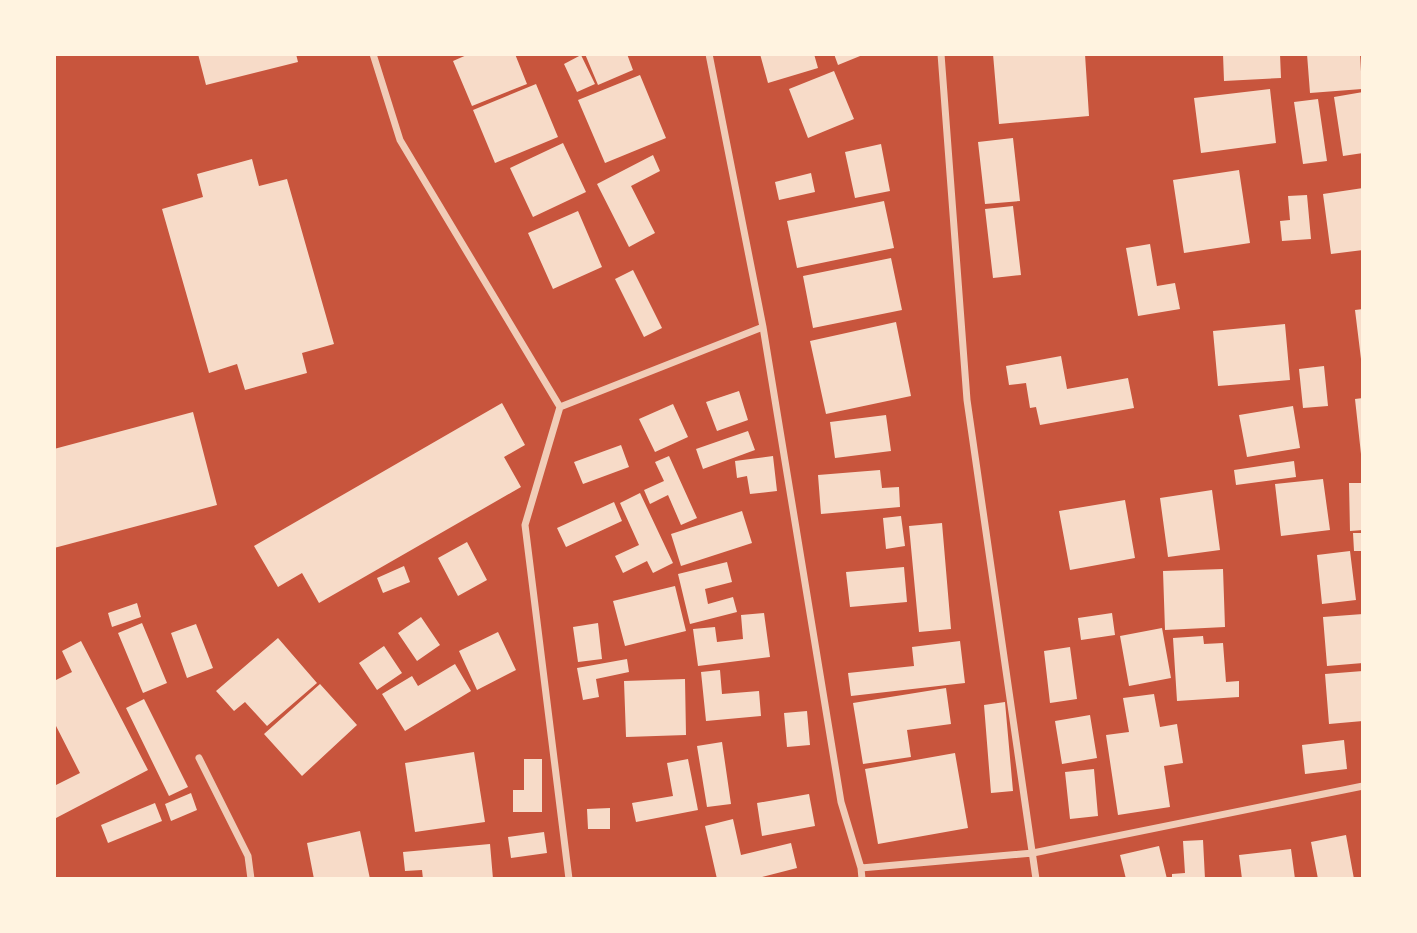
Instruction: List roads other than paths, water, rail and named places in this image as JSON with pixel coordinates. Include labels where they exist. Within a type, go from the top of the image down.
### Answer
[{"type":"street","points":[[373,54],[400,140],[560,407],[525,525],[569,879]]},
{"type":"street","points":[[709,54],[764,327],[841,802],[862,879]]},
{"type":"street","points":[[941,54],[967,400],[1036,879]]},
{"type":"street","points":[[560,407],[764,327]]},
{"type":"street","points":[[199,758],[248,856],[251,879]]},
{"type":"street","points":[[861,868],[1033,853],[1363,786]]}]
